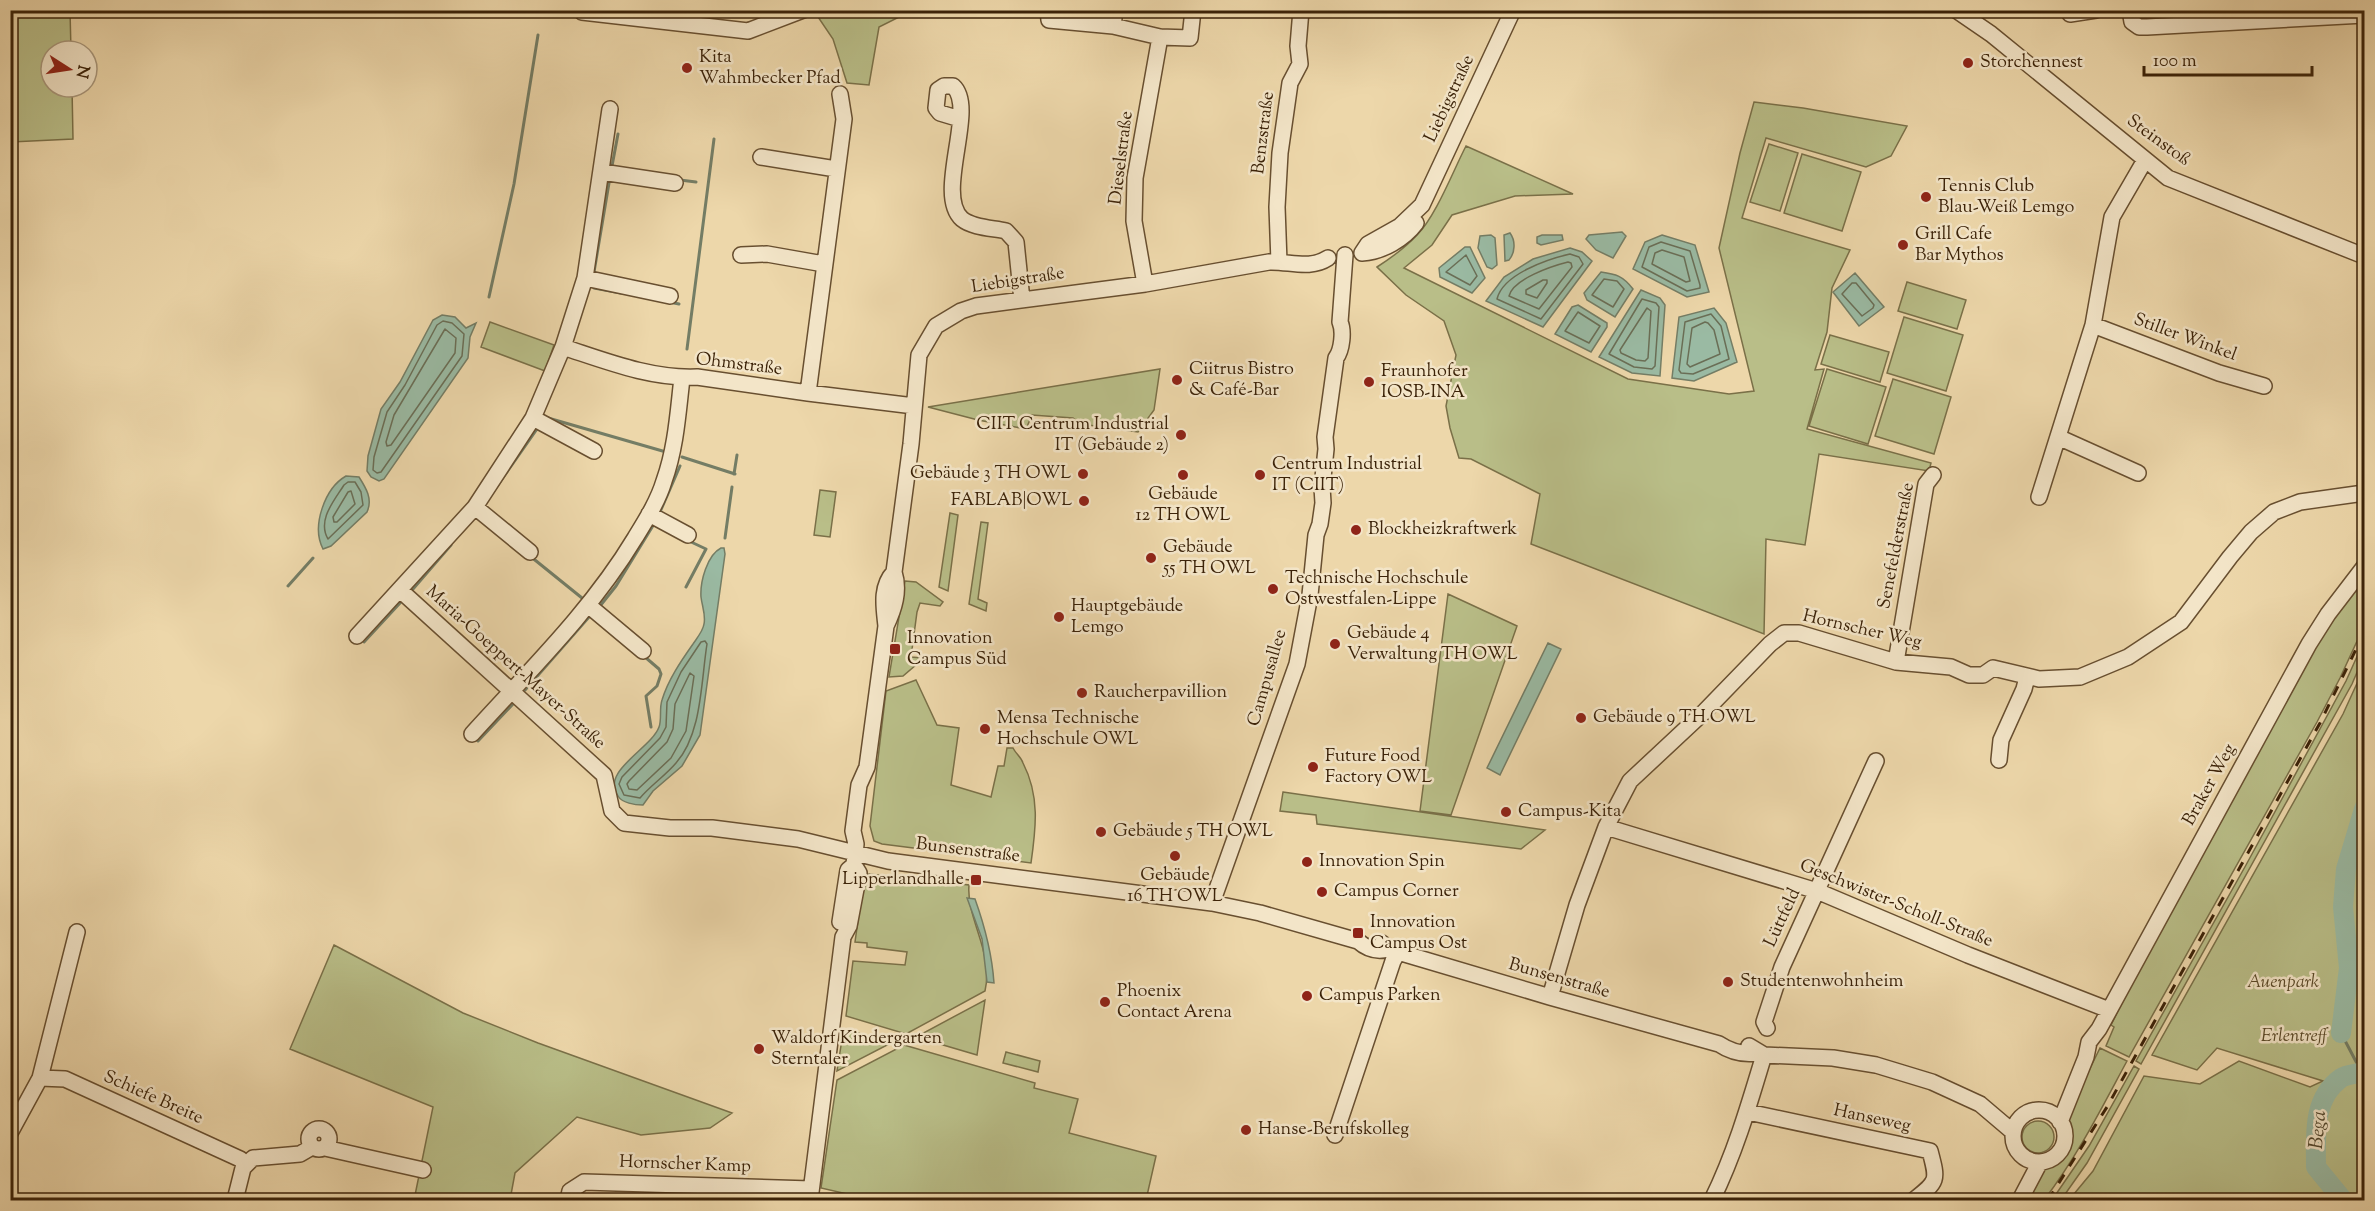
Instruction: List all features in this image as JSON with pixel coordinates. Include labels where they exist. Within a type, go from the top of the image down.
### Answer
[{"type":"street","points":[[582,11],[748,31],[803,10]]},
{"type":"street","points":[[1048,10],[1049,20],[1114,18],[1160,37],[1190,38],[1193,10]]},
{"type":"street","name":"Benzstraße","points":[[1284,262],[1277,196],[1280,153],[1290,83],[1300,63],[1298,46],[1301,10]]},
{"type":"street","name":"Liebigstraße","points":[[811,1195],[843,937],[849,926],[858,873],[856,854],[863,833],[870,784],[867,767],[886,626],[894,609],[897,582],[894,572],[915,406],[919,355],[924,343],[936,326],[961,311],[976,306],[1146,284],[1239,266],[1284,262],[1304,265],[1320,263],[1328,258],[1362,253],[1368,244],[1396,233],[1400,225],[1422,205],[1513,10]]},
{"type":"street","name":"Steinstoß","points":[[1956,10],[2009,49],[2168,178],[2364,256]]},
{"type":"street","points":[[2070,14],[2096,10]]},
{"type":"street","points":[[2130,10],[2132,22],[2139,27],[2278,15],[2364,15]]},
{"type":"street","name":"Dieselstraße","points":[[1146,284],[1134,221],[1135,178],[1160,37]]},
{"type":"street","points":[[808,393],[844,119],[840,94]]},
{"type":"street","points":[[357,636],[475,507],[533,418],[562,347],[585,278],[610,109]]},
{"type":"street","points":[[960,119],[952,203],[963,219],[975,225],[1006,231],[1016,242],[1022,300]]},
{"type":"street","points":[[761,157],[836,169]]},
{"type":"street","points":[[2039,497],[2093,325],[2112,217],[2145,160]]},
{"type":"street","points":[[602,172],[675,183]]},
{"type":"street","points":[[741,255],[767,254],[824,264]]},
{"type":"street","name":"Campusallee","points":[[1213,897],[1297,664],[1310,595],[1316,535],[1323,503],[1325,437],[1336,358],[1340,354],[1345,255]]},
{"type":"street","points":[[585,278],[670,296]]},
{"type":"street","name":"Stiller Winkel","points":[[2093,325],[2219,373],[2264,386]]},
{"type":"street","name":"Ohmstraße","points":[[562,347],[630,369],[682,378],[697,377],[915,406]]},
{"type":"street","points":[[472,734],[588,605],[624,556],[649,514],[663,484],[671,459],[682,378]]},
{"type":"street","points":[[533,418],[594,451]]},
{"type":"street","points":[[2058,437],[2139,473]]},
{"type":"street","name":"Senefelderstraße","points":[[1896,662],[1926,484],[1933,475]]},
{"type":"street","name":"Hornscher Weg","points":[[1550,997],[1580,895],[1608,822],[1630,781],[1784,633],[1799,633],[1896,662],[1951,668],[1969,675],[1983,675],[1993,668],[2039,679],[2080,677],[2128,657],[2181,622],[2251,532],[2274,512],[2300,502],[2364,493]]},
{"type":"street","points":[[475,507],[530,552]]},
{"type":"street","points":[[649,514],[688,535]]},
{"type":"street","name":"Braker Weg","points":[[2033,1160],[2055,1156],[2060,1151],[2064,1137],[2055,1117],[2074,1085],[2086,1058],[2089,1042],[2099,1029],[2309,644],[2328,614],[2364,567]]},
{"type":"street","name":"Maria-Goeppert-Mayer-Straße","points":[[400,590],[604,776]]},
{"type":"street","points":[[588,605],[643,651]]},
{"type":"street","points":[[1999,760],[2001,740],[2024,689],[2027,677]]},
{"type":"street","name":"Lüttfeld","points":[[1767,1028],[1764,1022],[1782,967],[1876,760]]},
{"type":"street","name":"Bunsenstraße","points":[[604,776],[612,811],[624,823],[670,828],[712,828],[798,840],[888,861],[1213,897],[1358,941],[1368,939],[1376,941],[1393,951],[1719,1044],[1727,1049],[1742,1053],[1833,1058],[1876,1065],[1932,1082],[1980,1104],[2025,1114]]},
{"type":"street","name":"Geschwister-Scholl-Straße","points":[[1608,822],[1817,891],[1968,955],[2109,1010]]},
{"type":"street","points":[[10,1133],[40,1078],[77,932]]},
{"type":"street","points":[[1335,1135],[1393,961],[1393,951]]},
{"type":"street","points":[[1712,1200],[1728,1166],[1748,1112],[1760,1054]]},
{"type":"street","name":"Schiefe Breite","points":[[40,1078],[64,1079],[240,1159],[246,1164]]},
{"type":"street","name":"Bunsenstraße","points":[[1980,1104],[2013,1131]]},
{"type":"street","points":[[2020,1200],[2033,1160],[2015,1147],[2013,1131],[2025,1114],[2037,1110],[2055,1117]]},
{"type":"street","name":"Hanseweg","points":[[1748,1112],[1930,1151],[1936,1173],[1933,1185],[1914,1200]]},
{"type":"street","points":[[235,1200],[246,1164],[252,1158],[300,1154],[319,1148],[423,1170]]},
{"type":"street","name":"Hornscher Kamp","points":[[568,1200],[570,1191],[584,1182],[811,1195]]},
{"type":"green space","points":[[10,11],[70,11],[71,39],[39,39],[39,99],[72,99],[73,139],[11,142]]},
{"type":"green space","points":[[814,11],[911,11],[879,27],[869,85],[847,83],[833,39]]},
{"type":"green space","points":[[1754,102],[1907,126],[1891,156],[1866,167],[1766,138],[1742,218],[1850,250],[1832,288],[1827,332],[1815,370],[1824,369],[1807,429],[1931,463],[1929,471],[1819,454],[1805,545],[1766,539],[1764,634],[1531,544],[1540,494],[1471,459],[1459,458],[1446,406],[1456,355],[1444,321],[1406,295],[1377,267],[1403,248],[1424,227],[1466,146],[1573,194],[1515,196],[1452,215],[1432,245],[1404,268],[1628,379],[1729,394],[1754,391],[1719,248]]},
{"type":"green space","points":[[1769,144],[1798,153],[1780,211],[1750,202]]},
{"type":"green space","points":[[1802,154],[1861,172],[1842,231],[1784,213]]},
{"type":"green space","points":[[1907,282],[1966,300],[1957,329],[1898,311]]},
{"type":"green space","points":[[1904,317],[1963,335],[1946,391],[1887,373]]},
{"type":"green space","points":[[490,322],[554,345],[545,371],[481,347]]},
{"type":"green space","points":[[1830,335],[1889,352],[1880,382],[1821,364]]},
{"type":"green space","points":[[1160,369],[1154,410],[1138,432],[1081,424],[1073,418],[1032,415],[1026,429],[928,407]]},
{"type":"green space","points":[[1827,369],[1886,387],[1868,444],[1809,426]]},
{"type":"green space","points":[[1893,379],[1951,397],[1934,454],[1875,436]]},
{"type":"green space","points":[[820,490],[836,492],[830,537],[814,535]]},
{"type":"green space","points":[[950,513],[958,515],[948,591],[939,587]]},
{"type":"green space","points":[[981,522],[988,523],[978,599],[987,603],[986,611],[969,604]]},
{"type":"green space","points":[[2364,579],[2364,626],[2317,722],[2129,1057],[2106,1046],[2114,1027],[2111,1025],[2149,949],[2324,628]]},
{"type":"green space","points":[[905,581],[916,582],[943,602],[940,606],[920,603],[911,657],[924,658],[903,676],[889,677]]},
{"type":"green space","points":[[1448,594],[1517,626],[1451,815],[1420,811]]},
{"type":"green space","points":[[2364,641],[2364,656],[2352,684],[2141,1064],[2136,1061],[2346,681]]},
{"type":"green space","points":[[2364,668],[2364,1200],[2069,1200],[2093,1171],[2144,1076],[2200,1084],[2239,1061],[2310,1087],[2323,1081],[2217,1048],[2197,1070],[2152,1055],[2343,714]]},
{"type":"green space","points":[[916,680],[937,725],[959,728],[951,785],[991,797],[998,766],[1004,766],[1007,748],[1013,748],[1021,759],[1028,775],[1034,800],[1035,825],[1031,863],[882,844],[874,841],[870,826],[886,691]]},
{"type":"green space","points":[[1283,792],[1545,830],[1521,849],[1317,824],[1316,815],[1280,811]]},
{"type":"green space","points":[[869,874],[969,885],[969,898],[986,963],[985,991],[906,1034],[846,1016],[853,961],[905,965],[907,952],[867,947],[867,943],[855,942],[864,877]]},
{"type":"green space","points":[[334,945],[463,1013],[538,1043],[732,1113],[710,1128],[641,1135],[577,1117],[515,1173],[510,1200],[414,1200],[433,1107],[290,1049]]},
{"type":"green space","points":[[985,1000],[977,1055],[916,1037]]},
{"type":"green space","points":[[850,1031],[893,1042],[837,1071],[843,1033]]},
{"type":"green space","points":[[904,1045],[1035,1083],[1034,1088],[1078,1099],[1069,1133],[1156,1156],[1146,1200],[873,1200],[821,1188],[837,1080]]},
{"type":"green space","points":[[2100,1048],[2127,1061],[2056,1184],[2044,1200],[2028,1200],[2043,1167],[2059,1158],[2066,1148],[2068,1138],[2066,1124],[2071,1107]]},
{"type":"green space","points":[[1006,1052],[1040,1061],[1038,1072],[1003,1063]]},
{"type":"green space","points":[[2134,1066],[2139,1069],[2087,1163],[2061,1200],[2052,1200],[2089,1146]]},
{"type":"green space","points":[[2038,1121],[2049,1126],[2054,1137],[2049,1148],[2038,1153],[2027,1148],[2022,1137],[2027,1126]]},
{"type":"water","points":[[1622,232],[1626,236],[1613,258],[1596,250],[1586,239],[1589,235]]},
{"type":"water","points":[[1510,233],[1514,250],[1509,260],[1505,261],[1504,235]]},
{"type":"water","points":[[1491,235],[1495,238],[1497,265],[1492,269],[1487,267],[1478,248],[1480,236]]},
{"type":"water","points":[[1562,235],[1563,240],[1541,245],[1537,243],[1537,237]]},
{"type":"water","points":[[1662,235],[1695,245],[1709,292],[1687,297],[1633,269],[1645,242]]},
{"type":"water","points":[[1465,247],[1470,247],[1485,278],[1472,293],[1440,277],[1439,268]]},
{"type":"water","points":[[1570,248],[1582,252],[1592,261],[1543,327],[1486,301],[1504,277],[1533,259]]},
{"type":"water","points":[[1601,272],[1619,276],[1633,289],[1615,317],[1587,300],[1584,293]]},
{"type":"water","points":[[1855,273],[1884,307],[1859,326],[1833,292]]},
{"type":"water","points":[[1641,290],[1660,298],[1665,305],[1660,376],[1632,373],[1599,357]]},
{"type":"water","points":[[1578,305],[1607,323],[1607,327],[1591,352],[1555,334],[1572,307]]},
{"type":"water","points":[[1714,308],[1726,323],[1737,362],[1694,381],[1672,378],[1679,317]]},
{"type":"water","points":[[442,315],[455,317],[466,328],[476,323],[470,337],[468,358],[384,479],[379,481],[371,477],[367,471],[368,456],[381,409],[400,382],[433,320]]},
{"type":"water","points":[[346,476],[359,477],[368,494],[369,507],[367,512],[331,546],[323,549],[319,530],[322,508],[332,489]]},
{"type":"water","points":[[724,548],[725,554],[700,735],[682,766],[653,791],[643,805],[626,802],[618,796],[614,787],[616,778],[621,769],[647,744],[659,727],[661,703],[668,685],[703,627],[705,617],[701,597],[703,577],[712,556]]},
{"type":"water","points":[[1548,643],[1561,649],[1500,775],[1487,768]]},
{"type":"water","points":[[967,898],[975,899],[982,920],[990,951],[994,983],[987,982],[982,939]]},
{"type":"waterway","points":[[489,297],[514,184],[538,35]]},
{"type":"waterway","points":[[612,166],[618,134]]},
{"type":"waterway","points":[[687,349],[714,139]]},
{"type":"waterway","points":[[680,180],[696,182]]},
{"type":"waterway","points":[[594,272],[609,183]]},
{"type":"waterway","points":[[594,288],[621,293]]},
{"type":"waterway","points":[[669,302],[679,304]]},
{"type":"waterway","points":[[548,418],[666,452]]},
{"type":"waterway","points":[[495,489],[537,429]]},
{"type":"waterway","points":[[734,474],[737,455]]},
{"type":"waterway","points":[[682,457],[735,474]]},
{"type":"waterway","points":[[660,512],[680,466]]},
{"type":"waterway","points":[[725,538],[732,487]]},
{"type":"waterway","points":[[600,606],[616,586],[654,524]]},
{"type":"waterway","points":[[686,587],[706,549],[689,541]]},
{"type":"waterway","points":[[413,589],[451,545]]},
{"type":"waterway","points":[[530,556],[582,598]]},
{"type":"waterway","points":[[288,586],[313,558]]},
{"type":"waterway","points":[[364,642],[400,603]]},
{"type":"waterway","points":[[525,690],[589,617]]},
{"type":"waterway","points":[[645,657],[659,669],[661,674],[657,686],[646,696],[651,727]]},
{"type":"waterway","points":[[478,741],[513,704]]},
{"type":"waterway","name":"Bega","points":[[2341,1033],[2349,968],[2343,907],[2346,869],[2364,809]]},
{"type":"waterway","name":"Bega","points":[[2341,1033],[2362,1073]]},
{"type":"waterway","name":"Bega","points":[[2343,1200],[2316,1167],[2316,1130],[2320,1107],[2332,1087],[2343,1077],[2364,1072]]},
{"type":"railway","points":[[2048,1200],[2107,1107],[2320,723],[2364,633]]},
{"type":"place","name":"Storchennest","points":[[1968,63]]},
{"type":"place","name":"Kita Wahmbecker Pfad","points":[[687,68]]},
{"type":"place","name":"Tennis Club Blau-Weiß Lemgo","points":[[1926,197]]},
{"type":"place","name":"Grill Cafe Bar Mythos","points":[[1903,245]]},
{"type":"place","name":"Ciitrus Bistro & Café-Bar","points":[[1177,380]]},
{"type":"place","name":"Fraunhofer IOSB-INA","points":[[1369,382]]},
{"type":"place","name":"CIIT Centrum Industrial IT (Gebäude 2)","points":[[1181,435]]},
{"type":"place","name":"Gebäude 3 TH OWL","points":[[1083,474]]},
{"type":"place","name":"Gebäude 12 TH OWL","points":[[1183,475]]},
{"type":"place","name":"Centrum Industrial IT (CIIT)","points":[[1260,475]]},
{"type":"place","name":"FABLAB|OWL","points":[[1084,501]]},
{"type":"place","name":"Blockheizkraftwerk","points":[[1356,530]]},
{"type":"place","name":"Gebäude 55 TH OWL","points":[[1151,558]]},
{"type":"place","name":"Technische Hochschule Ostwestfalen-Lippe","points":[[1273,589]]},
{"type":"place","name":"Hauptgebäude Lemgo","points":[[1059,617]]},
{"type":"place","name":"Gebäude 4 Verwaltung TH OWL","points":[[1335,644]]},
{"type":"place","name":"Innovation Campus Süd","points":[[895,649]]},
{"type":"place","name":"Raucherpavillion","points":[[1082,693]]},
{"type":"place","name":"Gebäude 9 TH OWL","points":[[1581,718]]},
{"type":"place","name":"Mensa Technische Hochschule OWL","points":[[985,729]]},
{"type":"place","name":"Future Food Factory OWL","points":[[1313,767]]},
{"type":"place","name":"Campus-Kita","points":[[1506,812]]},
{"type":"place","name":"Gebäude 5 TH OWL","points":[[1101,832]]},
{"type":"place","name":"Gebäude 16 TH OWL","points":[[1175,856]]},
{"type":"place","name":"Innovation Spin","points":[[1307,862]]},
{"type":"place","name":"Lipperlandhalle","points":[[976,880]]},
{"type":"place","name":"Campus Corner","points":[[1322,892]]},
{"type":"place","name":"Innovation Campus Ost","points":[[1358,933]]},
{"type":"place","name":"Studentenwohnheim","points":[[1728,982]]},
{"type":"place","name":"Campus Parken","points":[[1307,996]]},
{"type":"place","name":"Phoenix Contact Arena","points":[[1105,1002]]},
{"type":"place","name":"Waldorf Kindergarten Sterntaler","points":[[759,1049]]},
{"type":"place","name":"Hanse-Berufskolleg","points":[[1246,1130]]},
{"type":"park label","name":"Auenpark","points":[[2283,983]]},
{"type":"park label","name":"Erlentreff","points":[[2294,1037]]}]
